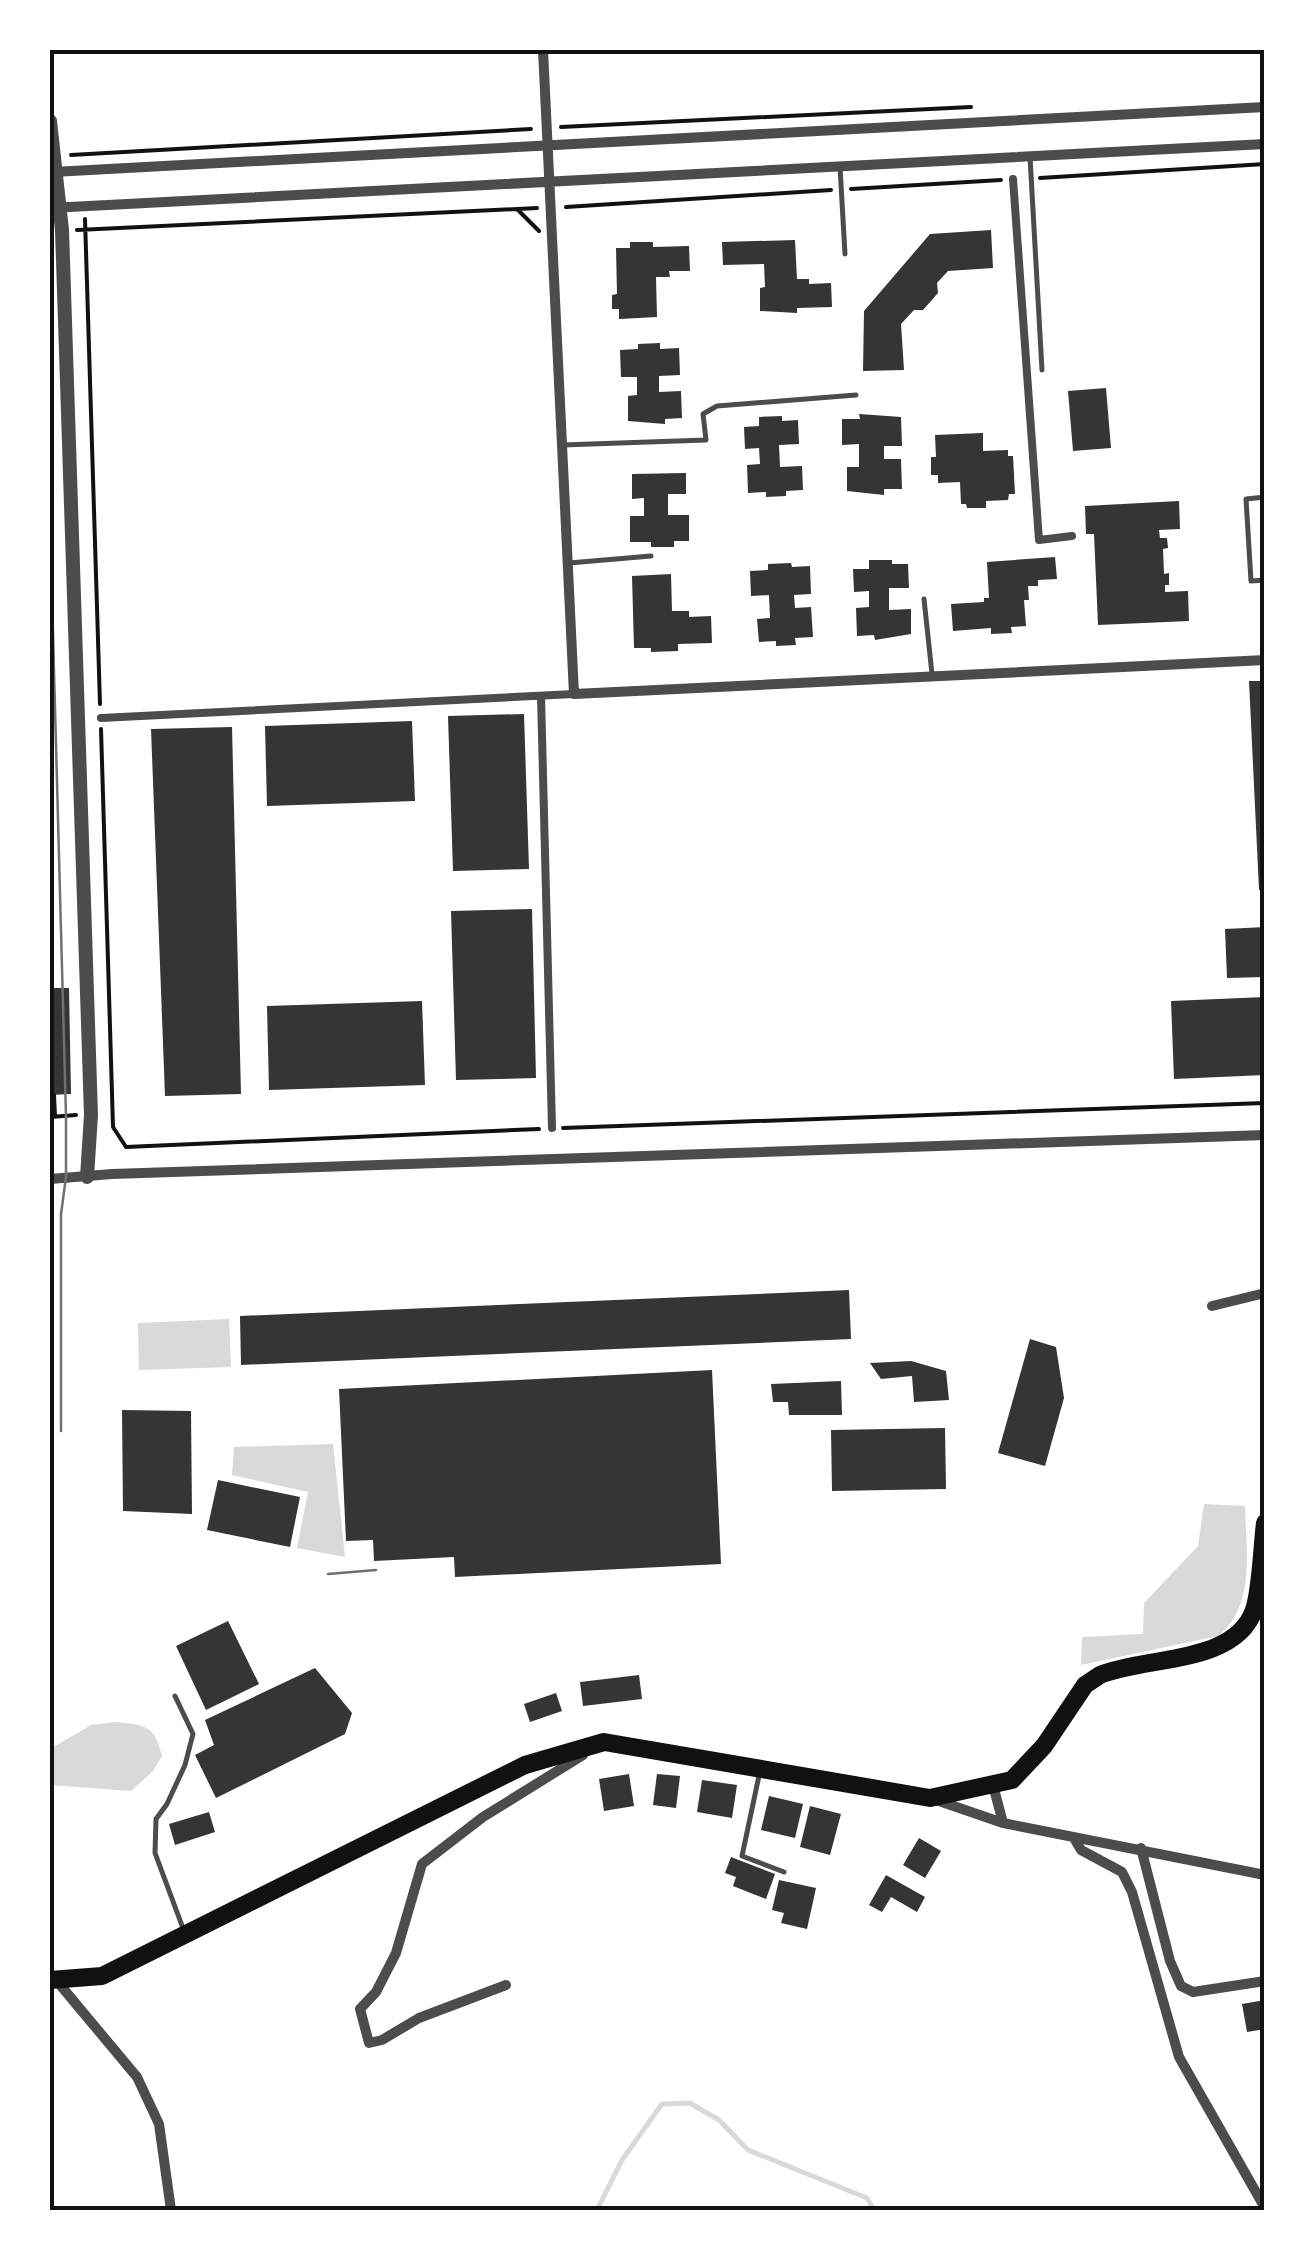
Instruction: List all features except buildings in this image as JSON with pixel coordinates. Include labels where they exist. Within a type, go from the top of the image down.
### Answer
[{"type":"main road","points":[[53,1980],[102,1976],[525,1764],[604,1742],[930,1798],[1012,1780],[1044,1746],[1084,1685],[1100,1675],[1212,1648],[1244,1626],[1254,1609],[1265,1523]]},
{"type":"street","points":[[543,50],[574,694]]},
{"type":"street","points":[[54,167],[80,170],[1265,107]]},
{"type":"street","points":[[50,122],[56,208],[62,230],[91,1115],[87,1177]]},
{"type":"street","points":[[56,208],[1265,144]]},
{"type":"street","points":[[1013,179],[1039,540],[1072,536]]},
{"type":"street","points":[[100,718],[1265,660]]},
{"type":"street","points":[[541,696],[552,1128]]},
{"type":"street","points":[[50,1179],[1265,1134]]},
{"type":"street","points":[[1212,1306],[1265,1293]]},
{"type":"street","points":[[506,1986],[419,2018],[382,2040],[369,2043],[360,2010],[376,1992],[396,1953],[422,1864],[482,1816],[604,1742]]},
{"type":"street","points":[[993,1785],[1003,1823]]},
{"type":"street","points":[[930,1798],[1003,1823],[1265,1874]]},
{"type":"street","points":[[1074,1838],[1081,1850],[1122,1872],[1132,1892],[1179,2058],[1265,2208]]},
{"type":"street","points":[[1141,1848],[1170,1961],[1181,1986],[1193,1992],[1265,1981]]},
{"type":"street","points":[[53,1980],[137,2077],[159,2124],[171,2210]]},
{"type":"lane","points":[[1030,157],[1042,370]]},
{"type":"lane","points":[[840,167],[845,254]]},
{"type":"lane","points":[[562,446],[706,440],[703,414],[716,406],[856,395]]},
{"type":"lane","points":[[1265,497],[1246,498],[1252,581],[1265,580]]},
{"type":"lane","points":[[568,563],[651,556]]},
{"type":"lane","points":[[924,599],[932,678]]},
{"type":"lane","points":[[176,1696],[193,1734],[185,1765],[156,1819],[155,1853],[186,1936]]},
{"type":"lane","points":[[761,1768],[742,1856],[784,1872]]},
{"type":"path","points":[[54,167],[80,154],[986,106]]},
{"type":"path","points":[[80,154],[80,170]]},
{"type":"path","points":[[62,230],[552,208],[1265,164]]},
{"type":"path","points":[[83,206],[113,1127],[126,1147],[1265,1103]]},
{"type":"path","points":[[517,209],[538,230]]},
{"type":"path","points":[[54,1095],[52,1116],[91,1115]]},
{"type":"shaded area","points":[[229,1319],[231,1367],[139,1370],[138,1323]]},
{"type":"shaded area","points":[[333,1444],[345,1557],[297,1548],[308,1492],[232,1475],[234,1447]]},
{"type":"shaded area","points":[[1204,1504],[1245,1506],[1244,1593],[1230,1624],[1218,1636],[1081,1665],[1082,1637],[1143,1634],[1144,1603],[1198,1546]]},
{"type":"shaded area","points":[[115,1722],[152,1732],[162,1756],[153,1771],[131,1791],[50,1785],[50,1749],[91,1725]]},
{"type":"waterway","points":[[597,2210],[622,2160],[662,2104],[690,2103],[719,2120],[748,2150],[867,2198],[874,2210]]},
{"type":"tram line","points":[[50,522],[66,1116],[66,1177],[61,1214],[61,1431]]},
{"type":"tram line","points":[[328,1574],[376,1570]]}]
